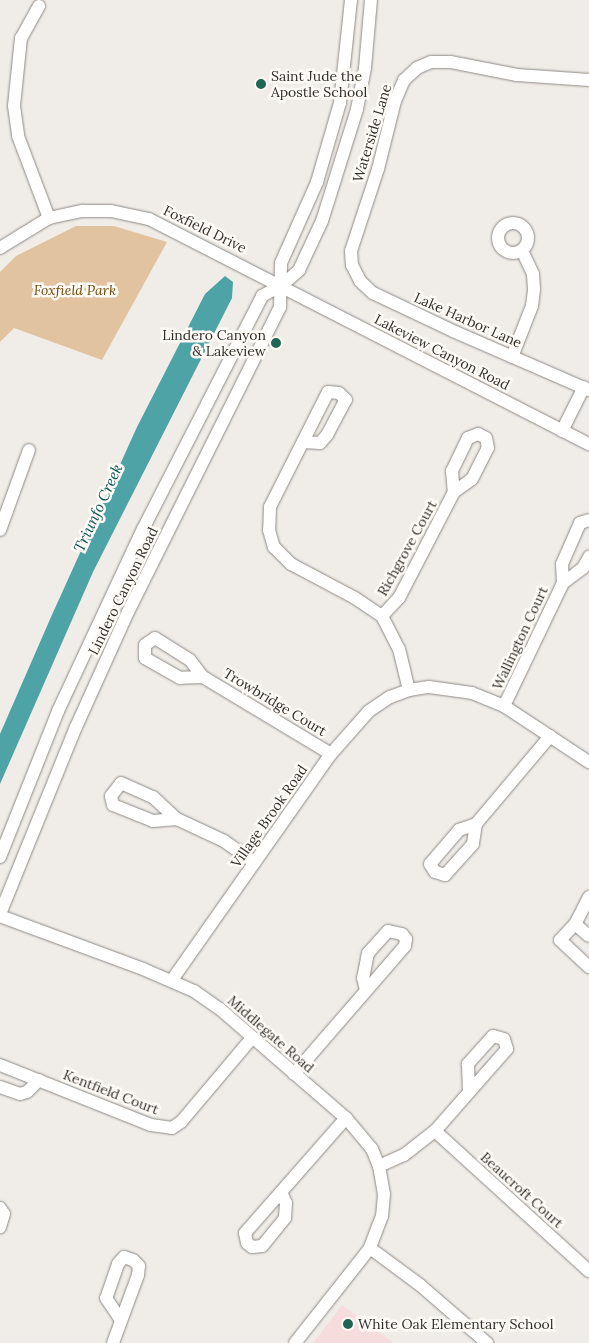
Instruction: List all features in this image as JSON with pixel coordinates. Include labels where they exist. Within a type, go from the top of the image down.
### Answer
[{"type":"street","name":"Lindero Canyon Road","points":[[0,915],[76,728],[128,612],[280,307],[281,263],[317,182],[340,103],[351,0]]},
{"type":"street","name":"Lindero Canyon Road","points":[[0,857],[58,711],[143,529],[262,296],[282,285],[299,270],[318,230],[345,154],[365,68],[371,0]]},
{"type":"street","points":[[39,6],[21,38],[14,106],[18,136],[49,218]]},
{"type":"street","name":"Waterside Lane","points":[[352,264],[353,236],[378,169],[395,102],[404,80],[417,68],[430,62],[451,62],[517,75],[589,80]]},
{"type":"street","name":"Foxfield Drive","points":[[0,248],[49,218],[83,211],[111,212],[149,219],[282,285]]},
{"type":"street","points":[[512,357],[532,306],[534,289],[533,274],[522,250]]},
{"type":"street","name":"Lake Harbor Lane","points":[[352,264],[360,281],[372,292],[586,389],[562,431]]},
{"type":"street","name":"Lakeview Canyon Road","points":[[282,285],[589,444]]},
{"type":"street","points":[[303,442],[270,507],[269,530],[274,547],[291,564],[355,598],[382,616],[399,649],[409,690],[454,688],[504,706],[589,762]]},
{"type":"street","points":[[0,530],[30,450]]},
{"type":"street","name":"Richgrove Court","points":[[382,616],[399,598],[454,492]]},
{"type":"street","name":"Wallington Court","points":[[504,706],[563,582],[562,564],[580,524],[589,520]]},
{"type":"street","name":"Wallington Court","points":[[563,582],[583,568],[589,557]]},
{"type":"street","name":"Trowbridge Court","points":[[203,677],[331,754]]},
{"type":"street","name":"Village Brook Road","points":[[172,980],[331,754],[369,711],[409,690]]},
{"type":"street","points":[[476,824],[550,736]]},
{"type":"street","points":[[177,819],[154,821],[113,805],[111,796],[121,783],[153,797],[177,819],[205,830],[254,862]]},
{"type":"street","points":[[589,897],[575,924],[560,940],[589,967]]},
{"type":"street","name":"Middlegate Road","points":[[0,915],[172,980],[220,1009],[346,1118],[372,1149],[379,1166],[384,1194],[382,1216],[370,1248],[295,1343]]},
{"type":"street","points":[[575,924],[589,936]]},
{"type":"street","points":[[294,1074],[366,990]]},
{"type":"street","name":"Kentfield Court","points":[[0,1065],[151,1125],[172,1128],[181,1122],[252,1038]]},
{"type":"street","points":[[0,1087],[20,1094],[27,1092],[38,1080]]},
{"type":"street","points":[[379,1166],[404,1155],[435,1131],[469,1092]]},
{"type":"street","points":[[281,1192],[346,1118]]},
{"type":"street","name":"Beaucroft Court","points":[[435,1131],[589,1272]]},
{"type":"street","points":[[0,1208],[4,1214],[0,1227]]},
{"type":"street","points":[[370,1248],[420,1285],[487,1343]]},
{"type":"street","points":[[113,1343],[121,1320]]},
{"type":"shaded area","name":"White Oak Elementary School","points":[[342,1305],[394,1343],[313,1343]]},
{"type":"green space","name":"Foxfield Park","points":[[76,226],[114,226],[167,242],[102,360],[14,328],[0,342],[0,272],[16,256]]},
{"type":"water","points":[[225,276],[233,282],[232,298],[93,572],[0,784],[0,734],[51,617],[137,427],[205,294]]},
{"type":"place","name":"Saint Jude the Apostle School","points":[[261,84]]},
{"type":"place","name":"Lindero Canyon & Lakeview","points":[[276,343]]},
{"type":"place","name":"White Oak Elementary School","points":[[348,1324]]},
{"type":"water label","name":"Triunfo Creek","points":[[98,508]]}]
